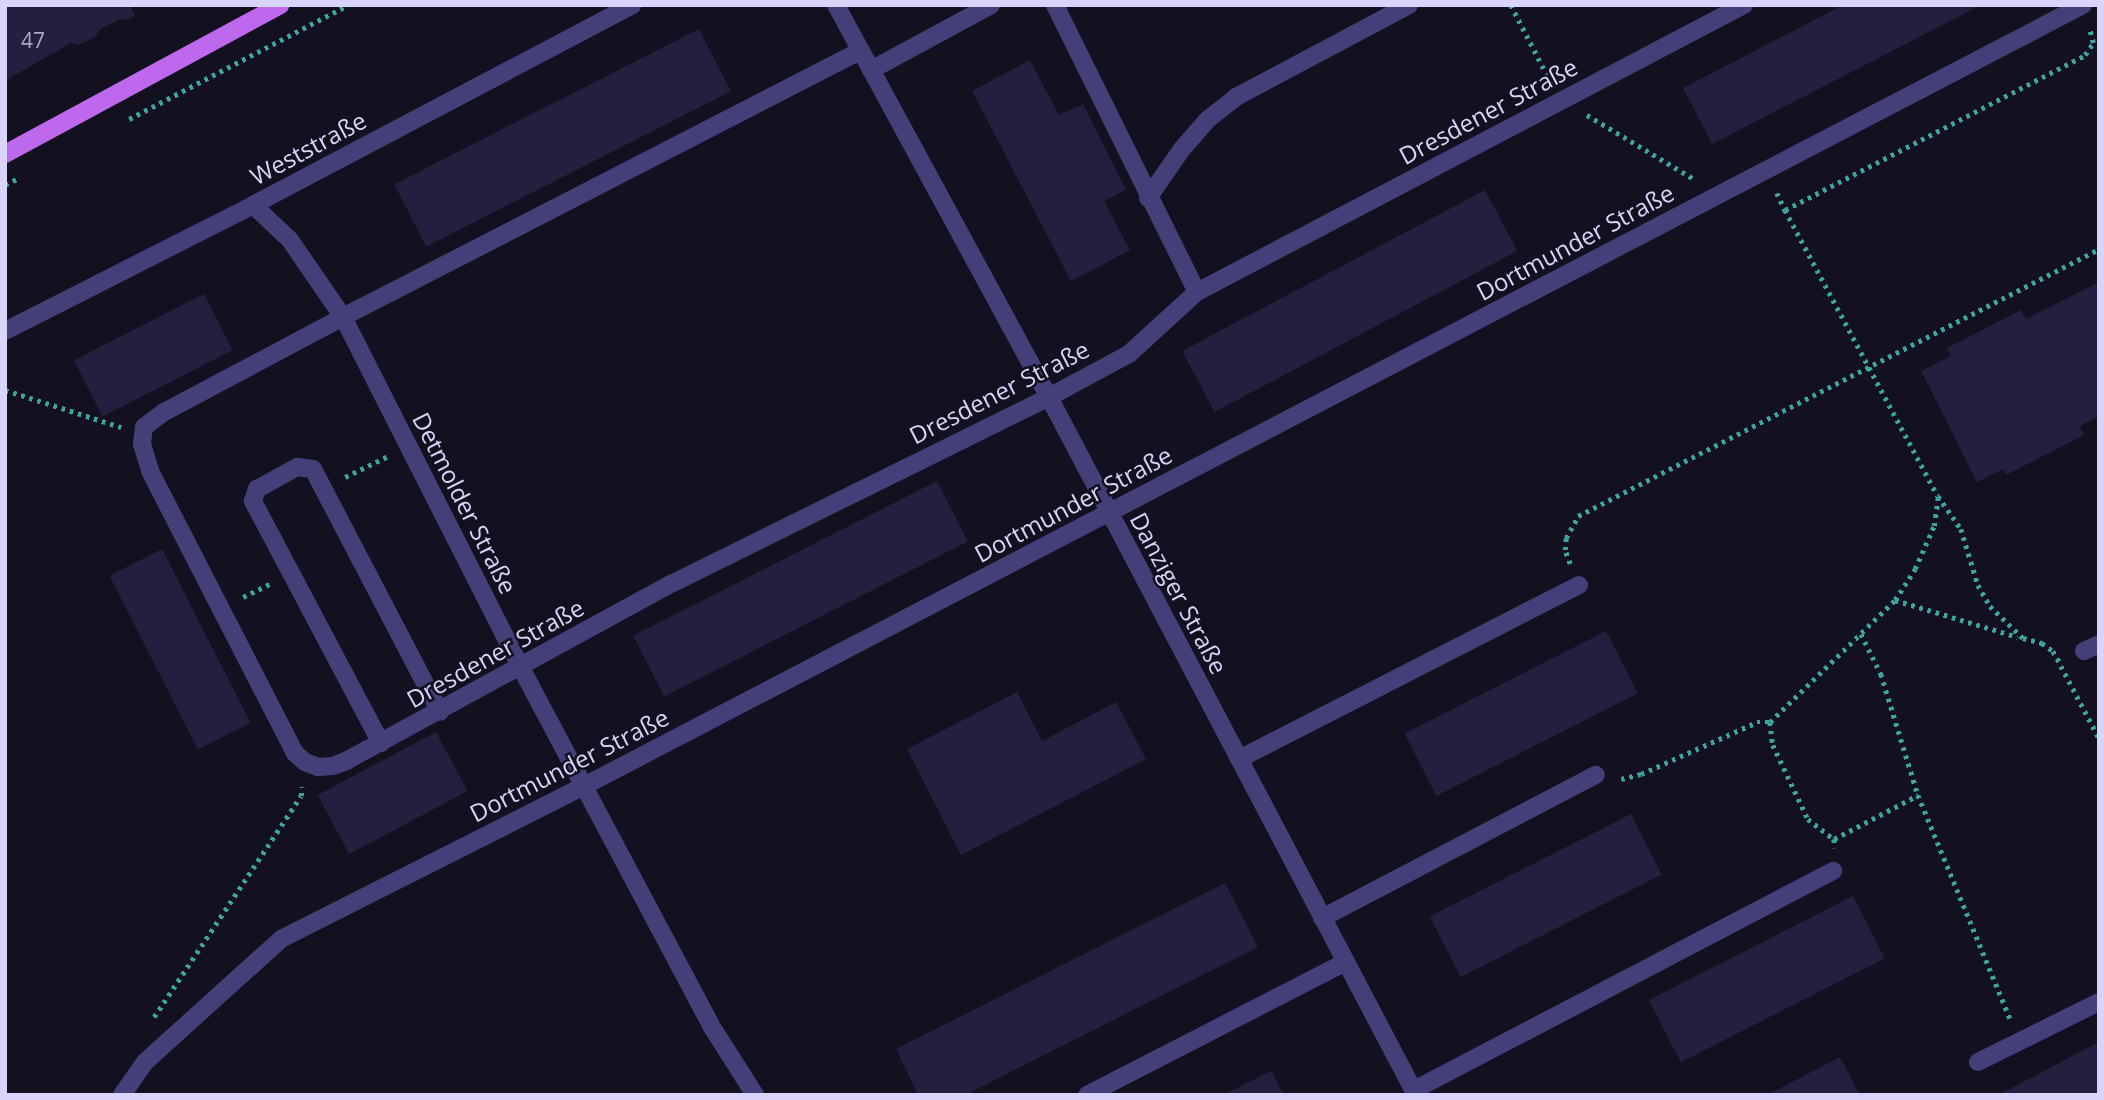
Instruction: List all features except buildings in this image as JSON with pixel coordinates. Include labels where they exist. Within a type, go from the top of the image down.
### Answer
[{"type":"main road","points":[[5,154],[280,5]]},
{"type":"lane","name":"Weststraße","points":[[5,331],[253,205],[632,5]]},
{"type":"lane","name":"Danziger Straße","points":[[836,5],[1049,397],[1415,1093]]},
{"type":"lane","points":[[871,70],[991,5]]},
{"type":"lane","points":[[1055,5],[1148,198],[1197,292]]},
{"type":"lane","points":[[1148,198],[1182,149],[1207,120],[1236,97],[1409,5]]},
{"type":"lane","name":"Dresdener Straße","points":[[305,762],[318,767],[333,766],[381,743],[673,583],[1049,397],[1129,354],[1197,292],[1744,5]]},
{"type":"lane","name":"Dortmunder Straße","points":[[122,1095],[145,1062],[281,939],[584,786],[2080,6]]},
{"type":"lane","points":[[305,762],[295,753],[150,471],[142,444],[144,430],[164,412],[342,317],[860,51]]},
{"type":"lane","name":"Detmolder Straße","points":[[253,205],[290,240],[342,317],[520,666],[710,1024],[755,1095]]},
{"type":"lane","points":[[381,743],[253,501],[257,489],[297,467],[313,469],[440,712]]},
{"type":"lane","points":[[1239,759],[1578,585]]},
{"type":"lane","points":[[1322,918],[1596,775]]},
{"type":"lane","points":[[1415,1093],[1833,871]]},
{"type":"lane","points":[[1087,1095],[1346,962]]},
{"type":"lane","points":[[1978,1062],[2099,1002]]},
{"type":"path","points":[[124,121],[348,5]]},
{"type":"path","points":[[1511,5],[1560,100],[1720,194]]},
{"type":"path","points":[[1785,210],[2084,55],[2093,43],[2080,6]]},
{"type":"path","points":[[1766,170],[1938,496],[1961,528],[1978,585],[1990,606],[2023,638]]},
{"type":"path","points":[[5,185],[29,172]]},
{"type":"path","points":[[1578,585],[1565,550],[1570,527],[1578,516],[2099,249]]},
{"type":"path","points":[[5,390],[108,425],[144,430]]},
{"type":"path","points":[[323,488],[408,445]]},
{"type":"path","points":[[1596,775],[1617,779],[1641,774],[1757,722],[1770,722],[1895,600],[1914,569],[1934,526],[1938,496]]},
{"type":"path","points":[[220,608],[292,573]]},
{"type":"path","points":[[1895,600],[2042,643],[2053,651],[2099,738]]},
{"type":"path","points":[[1861,634],[1881,674],[1918,794],[2019,1042]]},
{"type":"path","points":[[2061,665],[2091,648]]},
{"type":"path","points":[[1770,722],[1773,745],[1808,819],[1834,839],[1838,860],[1833,871]]},
{"type":"path","points":[[164,1044],[145,1031],[301,796],[305,762]]},
{"type":"path","points":[[1834,839],[1918,794]]}]
